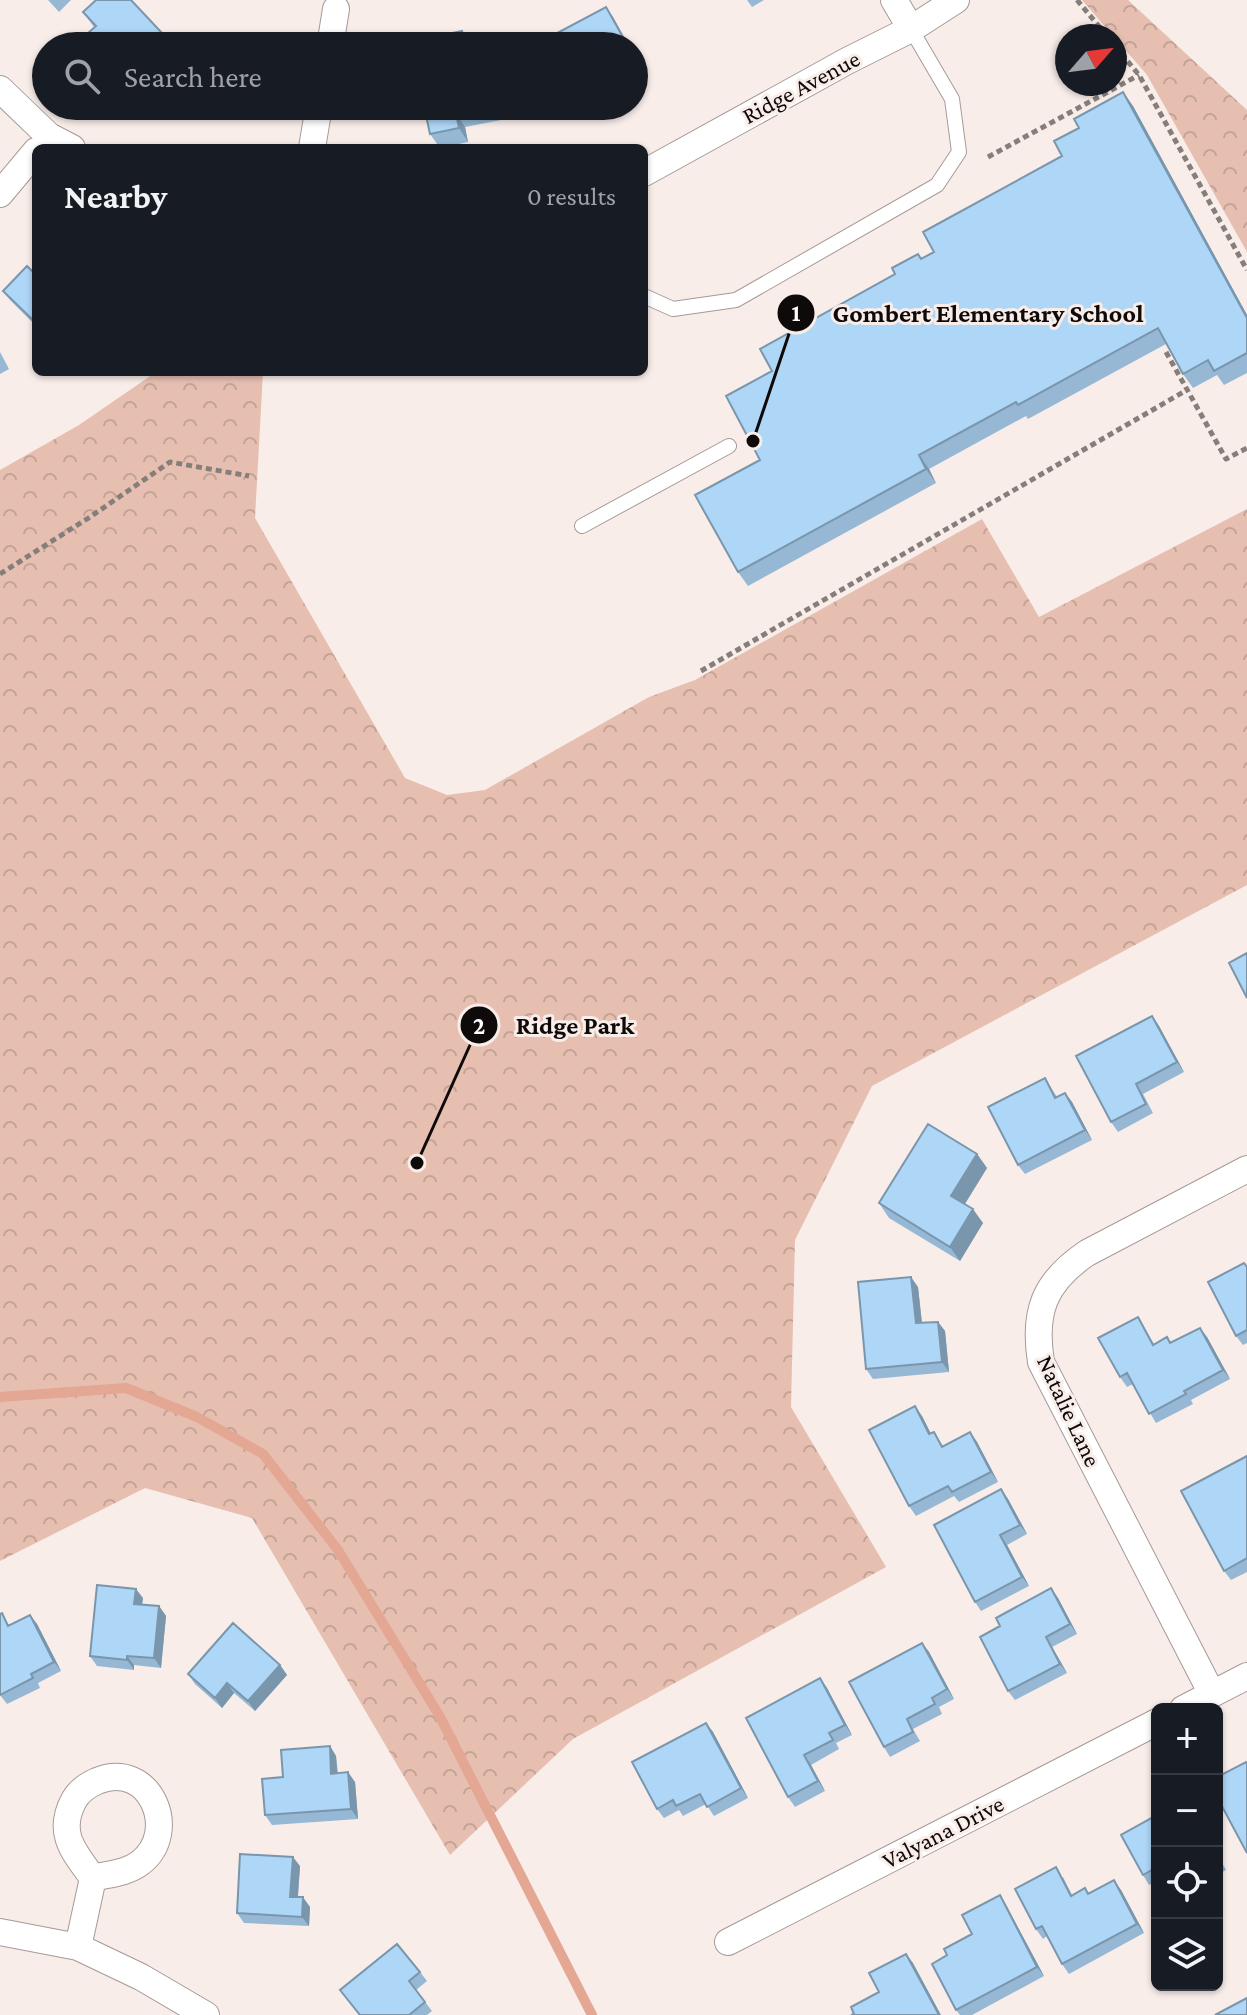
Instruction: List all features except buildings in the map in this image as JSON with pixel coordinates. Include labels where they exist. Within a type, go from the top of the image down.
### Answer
[{"type":"street","points":[[894,0],[911,29]]},
{"type":"street","name":"Ridge Avenue","points":[[648,171],[911,29],[956,0]]},
{"type":"street","points":[[332,32],[336,9]]},
{"type":"street","points":[[0,89],[47,144]]},
{"type":"street","points":[[313,144],[317,120]]},
{"type":"street","points":[[0,194],[32,163]]},
{"type":"street","name":"Natalie Lane","points":[[1212,1694],[1041,1362],[1038,1342],[1041,1306],[1052,1283],[1072,1263],[1247,1169]]},
{"type":"street","points":[[1195,1703],[1247,1676]]},
{"type":"street","name":"Valyana Drive","points":[[728,1942],[1151,1725]]},
{"type":"street","points":[[78,1947],[93,1878]]},
{"type":"street","points":[[0,1932],[78,1947],[141,1977],[206,2015]]},
{"type":"lane","points":[[648,298],[673,309],[736,300],[937,185],[959,152],[952,99],[911,29]]},
{"type":"lane","points":[[582,526],[729,446]]},
{"type":"path","points":[[1077,0],[1097,24]]},
{"type":"path","points":[[1127,60],[1139,75],[1247,270]]},
{"type":"path","points":[[988,157],[1139,75]]},
{"type":"path","points":[[1166,352],[1226,459],[1247,448]]},
{"type":"path","points":[[701,671],[1187,390]]},
{"type":"path","points":[[0,574],[170,462],[249,476]]},
{"type":"green space","points":[[1082,0],[1128,0],[1247,110],[1247,252],[1147,75],[1127,52],[1127,24],[1103,24]]},
{"type":"green space","points":[[150,376],[263,376],[255,518],[405,778],[447,795],[485,790],[649,697],[695,680],[982,519],[1039,617],[1247,509],[1247,885],[872,1086],[795,1240],[791,1407],[886,1567],[573,1739],[450,1855],[252,1518],[145,1488],[0,1561],[0,470],[79,425]]},
{"type":"waterway","points":[[0,1397],[126,1388],[197,1417],[263,1454],[338,1550],[439,1715],[592,2015]]},
{"type":"place","name":"Gombert Elementary School","points":[[753,441]]},
{"type":"place","name":"Ridge Park","points":[[417,1163]]}]
